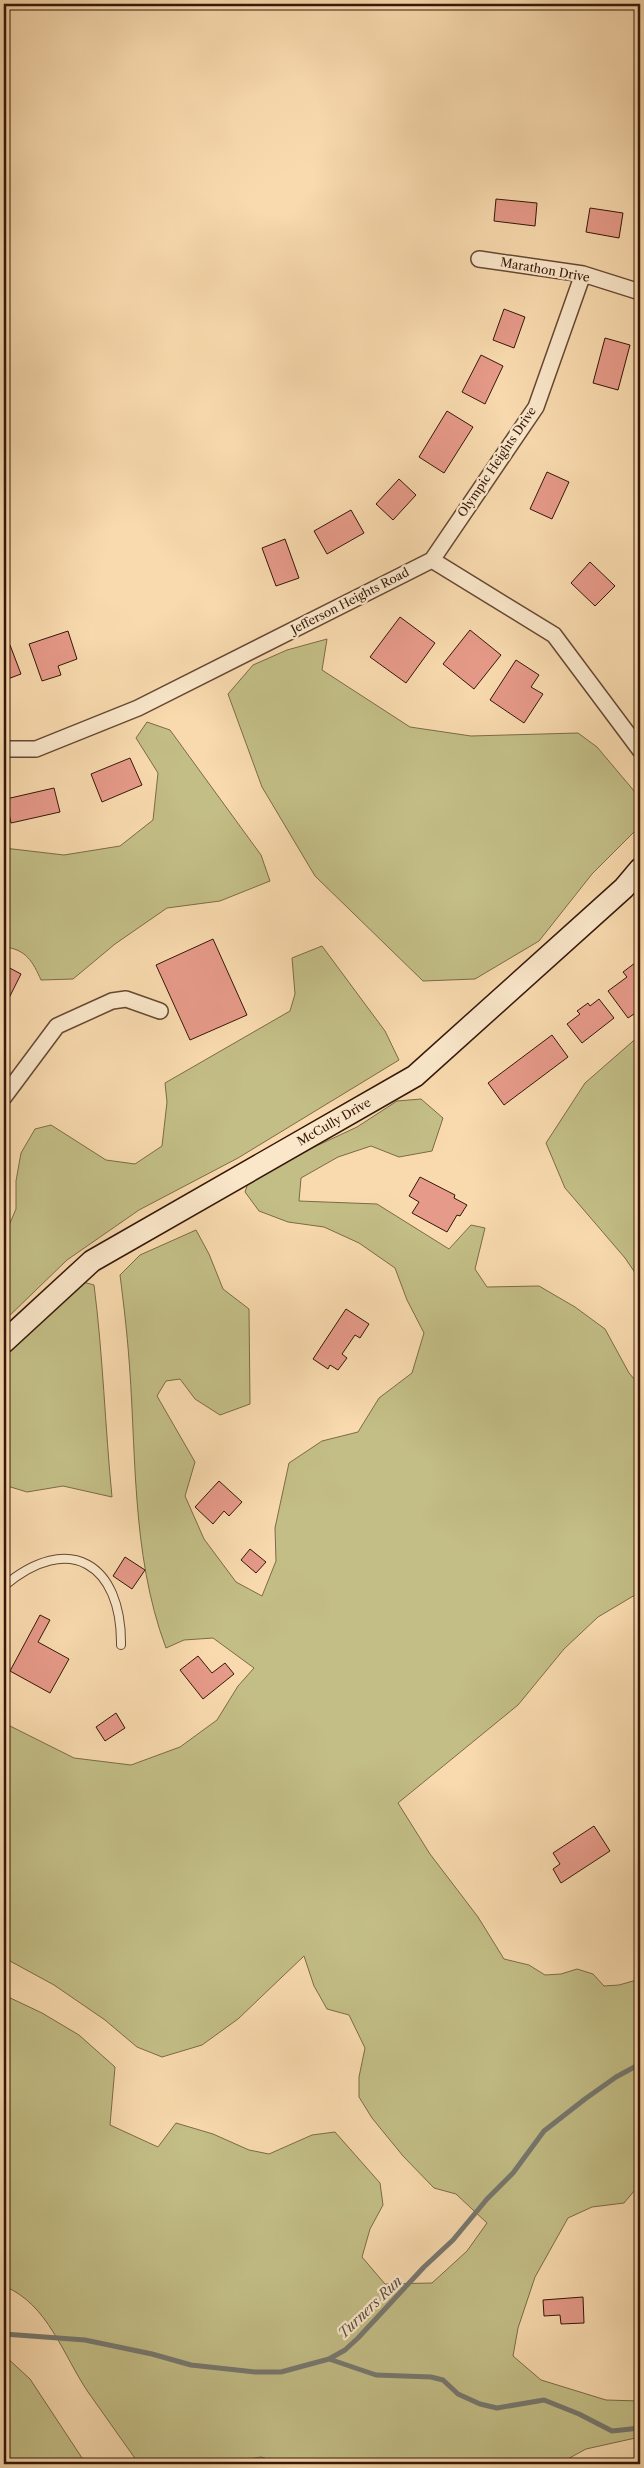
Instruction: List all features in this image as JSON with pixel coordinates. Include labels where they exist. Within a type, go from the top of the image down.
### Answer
[{"type":"street","name":"Marathon Drive","points":[[479,259],[583,274],[640,292]]},
{"type":"street","name":"Olympic Heights Drive","points":[[432,560],[536,407],[583,274]]},
{"type":"street","name":"Jefferson Heights Road","points":[[4,749],[36,749],[138,708],[432,560]]},
{"type":"street","points":[[432,560],[554,635],[640,750]]},
{"type":"street","name":"McCully Drive","points":[[4,1342],[92,1261],[415,1076],[624,888],[640,869]]},
{"type":"street","points":[[4,1097],[58,1026],[112,1001],[126,999],[160,1011]]},
{"type":"lane","points":[[4,1586],[30,1566],[54,1560],[76,1559],[87,1563],[99,1573],[117,1602],[121,1624],[121,1646]]},
{"type":"shaded area","points":[[327,639],[322,670],[410,727],[471,736],[578,733],[597,747],[635,792],[636,830],[592,874],[539,941],[475,979],[423,981],[315,876],[262,787],[228,694],[253,665],[287,650]]},
{"type":"shaded area","points":[[147,722],[170,730],[261,855],[270,881],[220,901],[167,908],[115,944],[73,979],[41,980],[28,958],[18,950],[4,947],[4,848],[64,855],[120,846],[153,820],[158,773],[136,738]]},
{"type":"shaded area","points":[[322,946],[385,1031],[399,1060],[238,1158],[139,1210],[67,1260],[4,1321],[4,1237],[16,1209],[16,1181],[21,1153],[35,1129],[51,1125],[106,1160],[135,1164],[162,1146],[167,1102],[165,1083],[290,1011],[295,994],[292,958]]},
{"type":"shaded area","points":[[640,1035],[640,1280],[625,1258],[565,1188],[546,1143],[585,1083]]},
{"type":"shaded area","points":[[421,1099],[443,1118],[432,1151],[399,1157],[371,1146],[338,1157],[301,1178],[299,1201],[377,1204],[449,1249],[471,1225],[485,1228],[475,1269],[487,1287],[539,1286],[575,1307],[605,1329],[629,1373],[640,1386],[640,1592],[598,1617],[564,1649],[518,1705],[398,1803],[430,1854],[478,1917],[504,1959],[529,1965],[545,1975],[561,1974],[577,1969],[593,1974],[604,1986],[619,1985],[640,1979],[640,2184],[624,2203],[592,2207],[568,2218],[535,2277],[518,2328],[513,2356],[541,2380],[606,2400],[640,2401],[640,2437],[586,2449],[564,2461],[431,2460],[361,2464],[286,2464],[261,2457],[219,2464],[139,2464],[88,2392],[43,2318],[19,2294],[4,2286],[4,1995],[42,2013],[79,2035],[115,2067],[110,2125],[158,2147],[176,2123],[213,2134],[249,2150],[269,2154],[312,2135],[335,2132],[380,2183],[383,2205],[370,2229],[362,2257],[385,2284],[432,2283],[467,2251],[487,2223],[456,2194],[434,2188],[403,2156],[372,2118],[359,2097],[359,2077],[365,2048],[349,2015],[327,2009],[314,1986],[304,1956],[238,2019],[202,2045],[162,2057],[137,2047],[105,2020],[54,1985],[10,1961],[4,1961],[4,1723],[74,1758],[131,1765],[180,1747],[217,1720],[238,1686],[254,1668],[213,1638],[184,1640],[166,1648],[154,1612],[146,1575],[141,1537],[128,1347],[120,1275],[140,1255],[196,1230],[209,1254],[223,1289],[249,1309],[250,1404],[220,1415],[195,1399],[180,1379],[166,1381],[157,1396],[195,1462],[185,1496],[204,1539],[236,1582],[262,1596],[276,1561],[275,1528],[289,1463],[322,1441],[358,1432],[379,1398],[412,1373],[424,1333],[407,1300],[395,1268],[359,1243],[324,1227],[288,1222],[259,1211],[245,1192],[250,1177],[357,1127],[397,1101]]},
{"type":"shaded area","points":[[83,1282],[94,1285],[112,1497],[63,1486],[27,1492],[4,1485],[4,1356]]},
{"type":"shaded area","points":[[4,2355],[30,2379],[86,2464],[4,2464]]},
{"type":"building","points":[[496,199],[537,203],[535,226],[494,221]]},
{"type":"building","points":[[590,208],[623,213],[619,238],[586,232]]},
{"type":"building","points":[[504,309],[525,317],[514,348],[493,340]]},
{"type":"building","points":[[605,338],[630,345],[618,390],[593,383]]},
{"type":"building","points":[[481,355],[503,366],[485,404],[462,392]]},
{"type":"building","points":[[447,411],[473,427],[444,473],[419,457]]},
{"type":"building","points":[[547,472],[569,482],[552,519],[530,509]]},
{"type":"building","points":[[399,479],[416,495],[393,520],[376,504]]},
{"type":"building","points":[[351,510],[364,533],[327,554],[314,531]]},
{"type":"building","points":[[285,539],[299,578],[276,586],[262,548]]},
{"type":"building","points":[[590,562],[615,586],[595,606],[571,583]]},
{"type":"building","points":[[400,617],[435,643],[406,683],[370,657]]},
{"type":"building","points":[[470,630],[501,655],[474,689],[443,664]]},
{"type":"building","points":[[68,631],[77,659],[58,666],[61,675],[42,681],[29,644]]},
{"type":"building","points":[[10,645],[21,674],[5,680],[7,686],[4,688],[4,647]]},
{"type":"building","points":[[516,660],[539,675],[531,687],[543,694],[524,723],[490,700]]},
{"type":"building","points":[[130,758],[142,785],[102,802],[91,774]]},
{"type":"building","points":[[54,788],[60,812],[11,823],[6,799]]},
{"type":"building","points":[[213,939],[247,1015],[190,1040],[156,965]]},
{"type":"building","points":[[639,960],[640,999],[635,1003],[640,1010],[628,1018],[608,991],[627,977],[623,972]]},
{"type":"building","points":[[4,965],[21,974],[4,1008]]},
{"type":"building","points":[[599,999],[614,1018],[582,1043],[567,1024],[580,1014],[577,1011],[588,1003],[590,1006]]},
{"type":"building","points":[[552,1035],[568,1057],[504,1105],[488,1083]]},
{"type":"building","points":[[420,1177],[455,1195],[454,1198],[467,1205],[460,1216],[457,1215],[447,1232],[412,1213],[419,1202],[409,1196]]},
{"type":"building","points":[[346,1309],[369,1324],[360,1338],[355,1335],[342,1354],[347,1358],[338,1370],[330,1365],[328,1369],[313,1359]]},
{"type":"building","points":[[219,1481],[242,1502],[229,1516],[224,1511],[213,1524],[195,1507]]},
{"type":"building","points":[[250,1549],[266,1562],[256,1573],[241,1560]]},
{"type":"building","points":[[125,1557],[145,1570],[132,1589],[113,1576]]},
{"type":"building","points":[[40,1615],[50,1620],[38,1642],[69,1659],[50,1693],[10,1671]]},
{"type":"building","points":[[198,1656],[212,1673],[225,1663],[234,1674],[203,1699],[180,1670]]},
{"type":"building","points":[[116,1713],[125,1728],[105,1741],[96,1727]]},
{"type":"building","points":[[594,1826],[610,1851],[561,1883],[553,1869],[560,1864],[553,1853]]},
{"type":"building","points":[[583,2297],[584,2323],[561,2324],[560,2315],[544,2316],[543,2300]]},
{"type":"waterway","name":"Turners Run","points":[[4,2334],[85,2340],[152,2354],[191,2365],[255,2372],[281,2372],[329,2359],[345,2350],[358,2338],[424,2267],[453,2240],[487,2199],[513,2173],[544,2131],[616,2077],[640,2064]]},
{"type":"waterway","points":[[329,2359],[376,2375],[431,2377],[443,2380],[458,2394],[480,2404],[497,2408],[544,2400],[579,2414],[612,2431],[640,2428]]}]
